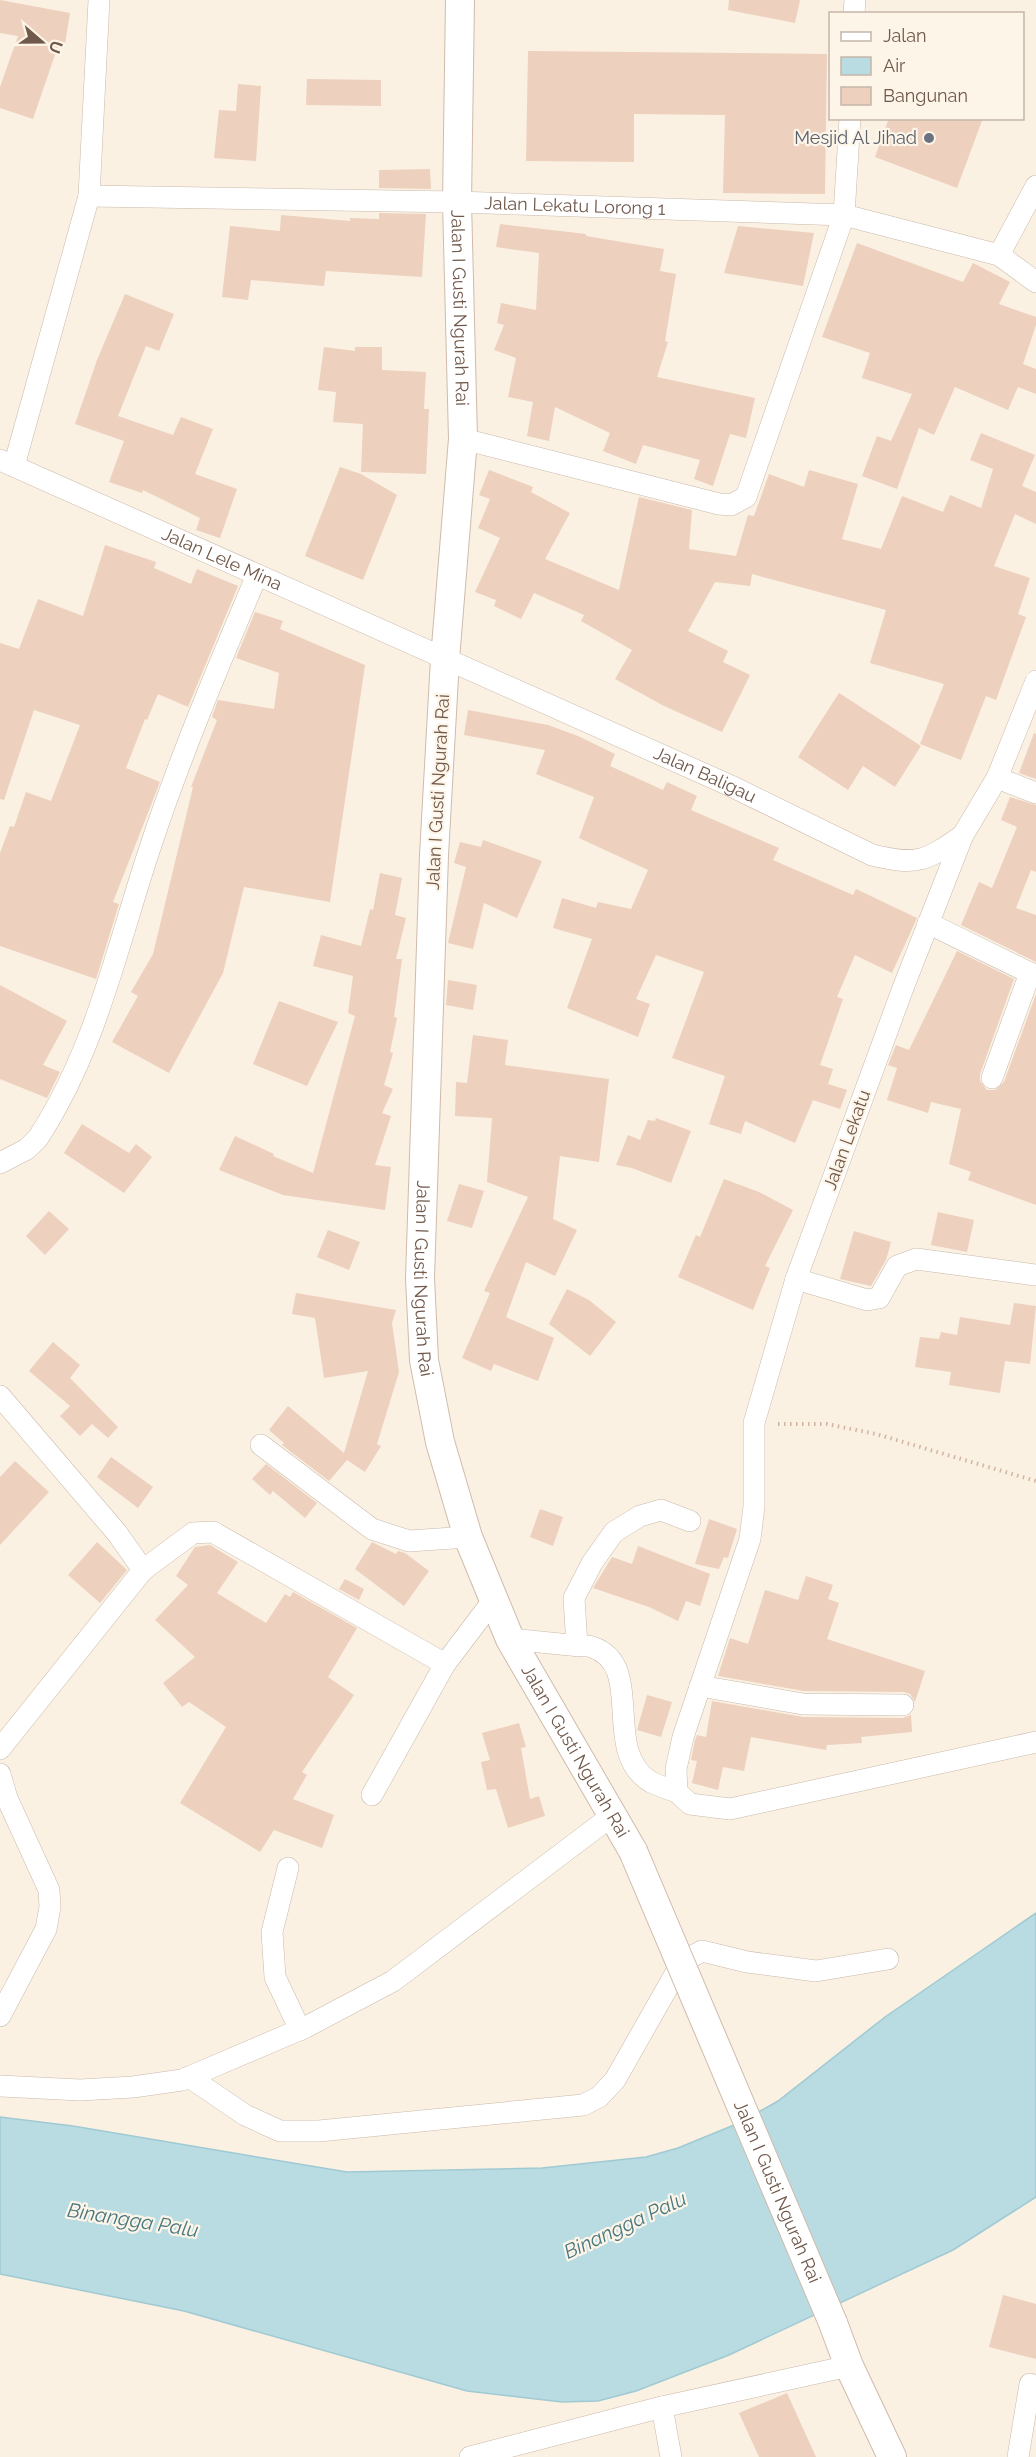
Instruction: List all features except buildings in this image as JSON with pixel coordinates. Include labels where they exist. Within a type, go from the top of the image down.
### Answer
[{"type":"main road","name":"Jalan I Gusti Ngurah Rai","points":[[459,0],[457,202],[463,439],[445,659],[434,855],[420,1278],[424,1360],[440,1442],[468,1537],[510,1639],[633,1851],[849,2366],[892,2457]]},
{"type":"street","points":[[4,464],[90,196],[99,0]]},
{"type":"street","points":[[463,439],[719,504],[731,505],[739,502],[751,488],[844,215],[850,120]]},
{"type":"street","points":[[999,255],[1036,186]]},
{"type":"street","name":"Jalan Lekatu Lorong 1","points":[[90,196],[457,202],[844,215],[999,255],[1036,282]]},
{"type":"street","name":"Jalan Lele Mina","points":[[4,464],[445,659]]},
{"type":"street","points":[[0,1163],[27,1149],[38,1138],[97,1020],[148,855],[188,738],[257,575]]},
{"type":"street","name":"Jalan Baligau","points":[[445,659],[731,786],[872,855],[896,861],[918,861],[936,854],[963,835]]},
{"type":"street","name":"Jalan Lekatu","points":[[677,1792],[677,1760],[750,1539],[754,1506],[752,1451],[754,1423],[796,1279],[963,835],[997,778],[1036,681]]},
{"type":"street","points":[[997,778],[1036,793]]},
{"type":"street","points":[[928,923],[1033,975],[992,1078]]},
{"type":"street","points":[[796,1279],[867,1300],[879,1298],[897,1266],[916,1259],[1036,1275]]},
{"type":"street","points":[[0,1396],[117,1533],[143,1570]]},
{"type":"street","points":[[261,1445],[372,1529],[409,1541],[468,1537]]},
{"type":"street","points":[[577,1646],[574,1598],[592,1563],[614,1532],[640,1516],[662,1510],[690,1521]]},
{"type":"street","points":[[3,1742],[143,1570],[193,1533],[213,1532],[445,1664]]},
{"type":"street","points":[[372,1795],[445,1664],[495,1598]]},
{"type":"street","points":[[510,1639],[592,1647],[608,1657],[616,1667],[622,1682],[622,1719],[631,1759],[650,1781],[677,1792],[690,1804],[703,1808],[730,1809],[1036,1742]]},
{"type":"street","points":[[700,1686],[803,1704],[903,1705]]},
{"type":"street","points":[[0,1774],[7,1798],[49,1890],[50,1907],[46,1929],[0,2016]]},
{"type":"street","points":[[0,2086],[111,2089],[182,2080],[300,2030],[393,1981],[613,1815]]},
{"type":"street","points":[[288,1868],[272,1932],[275,1977],[300,2030]]},
{"type":"street","points":[[189,2077],[245,2115],[280,2131],[319,2131],[583,2104],[599,2097],[615,2080],[632,2055],[650,2014],[682,1962],[702,1951],[747,1962],[816,1971],[888,1959]]},
{"type":"street","points":[[470,2457],[662,2407],[849,2366]]},
{"type":"street","points":[[1018,2457],[1030,2385]]},
{"type":"street","points":[[662,2407],[671,2457]]},
{"type":"path","points":[[754,1423],[827,1424],[1036,1480]]},
{"type":"water","name":"Binangga Palu","points":[[1036,1913],[1036,2197],[953,2250],[729,2355],[636,2391],[598,2401],[562,2402],[467,2391],[184,2311],[0,2274],[0,2117],[73,2126],[347,2172],[542,2168],[646,2157],[678,2148],[739,2123],[778,2101],[885,2017]]},
{"type":"place","name":"Mesjid Al Jihad","points":[[929,138]]}]
